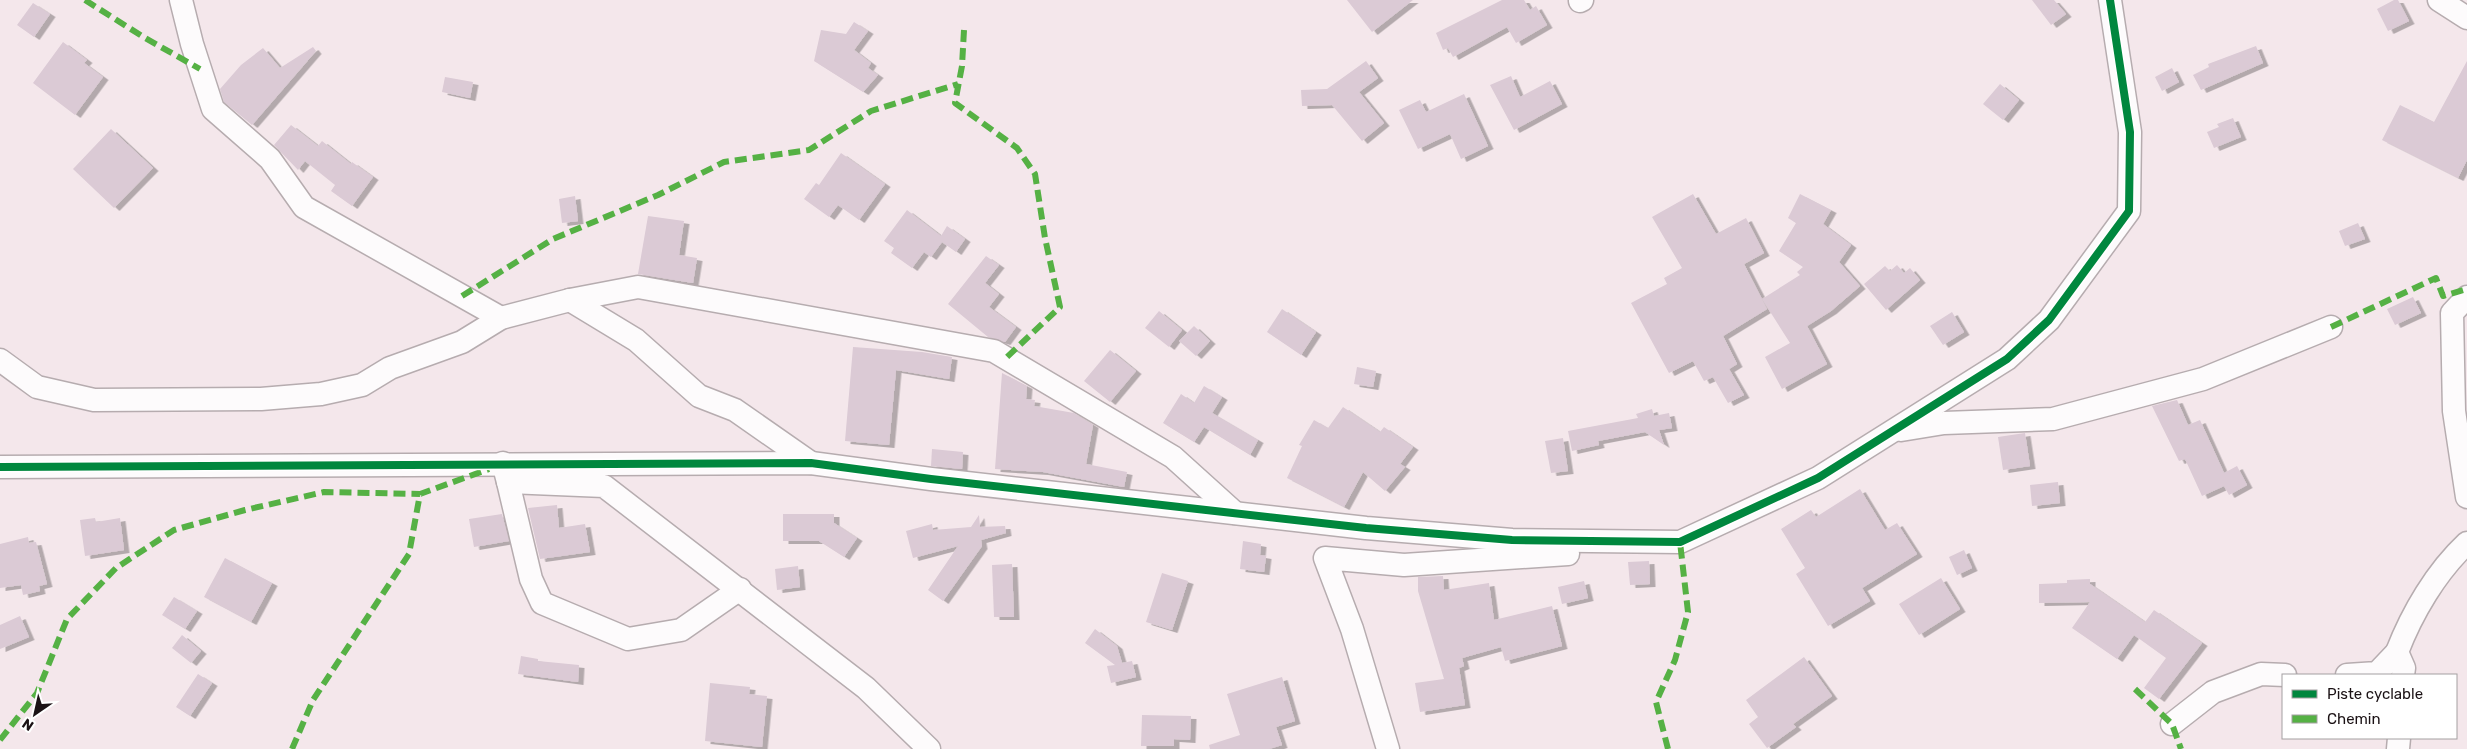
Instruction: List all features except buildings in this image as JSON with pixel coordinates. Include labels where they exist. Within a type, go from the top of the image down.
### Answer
[{"type":"street","points":[[181,0],[192,44],[213,109],[270,159],[304,207],[501,318]]},
{"type":"street","points":[[0,467],[505,473],[811,463],[931,479],[1236,513],[1512,540],[1680,542],[1818,478],[2007,359],[2042,326],[2129,212],[2130,132],[2110,0]]},
{"type":"street","points":[[2439,0],[2467,18]]},
{"type":"street","points":[[0,360],[37,388],[94,400],[261,399],[321,394],[362,385],[390,368],[434,354],[462,342],[501,318],[570,300],[638,287],[994,351],[1173,457],[1236,513]]},
{"type":"street","points":[[2467,297],[2452,314],[2454,411],[2467,497]]},
{"type":"street","points":[[570,300],[636,340],[699,396],[735,410],[811,463]]},
{"type":"street","points":[[1891,432],[1944,423],[2053,419],[2203,379],[2331,327]]},
{"type":"street","points":[[505,473],[604,486],[866,688],[930,749]]},
{"type":"street","points":[[505,473],[531,579],[542,603],[628,639],[680,630],[740,589]]},
{"type":"street","points":[[1388,749],[1352,629],[1324,558],[1404,565],[1580,554],[1627,541]]},
{"type":"street","points":[[2357,674],[2377,672],[2397,652],[2410,620],[2448,564],[2467,543]]},
{"type":"street","points":[[2397,652],[2404,668],[2403,674]]},
{"type":"street","points":[[2172,724],[2213,692],[2261,674],[2282,675]]},
{"type":"marked path","points":[[85,0],[145,38],[200,69]]},
{"type":"marked path","points":[[964,30],[962,66],[955,103],[1017,148],[1035,174],[1045,238],[1060,307],[1006,358]]},
{"type":"marked path","points":[[462,296],[553,239],[658,195],[724,162],[809,150],[871,111],[958,84]]},
{"type":"marked path","points":[[2331,327],[2436,278],[2443,296],[2467,289]]},
{"type":"marked path","points":[[292,749],[313,700],[409,554],[420,494],[489,469]]},
{"type":"marked path","points":[[0,740],[37,693],[67,619],[116,568],[174,530],[245,510],[324,492],[420,494]]},
{"type":"marked path","points":[[1668,749],[1656,702],[1675,660],[1688,612],[1680,542]]},
{"type":"marked path","points":[[2135,689],[2172,724],[2181,749]]},
{"type":"cycle path","points":[[0,467],[811,463],[931,479],[1366,528],[1512,540],[1680,542],[1818,478],[2007,359],[2049,320],[2129,211],[2130,132],[2110,0]]}]
